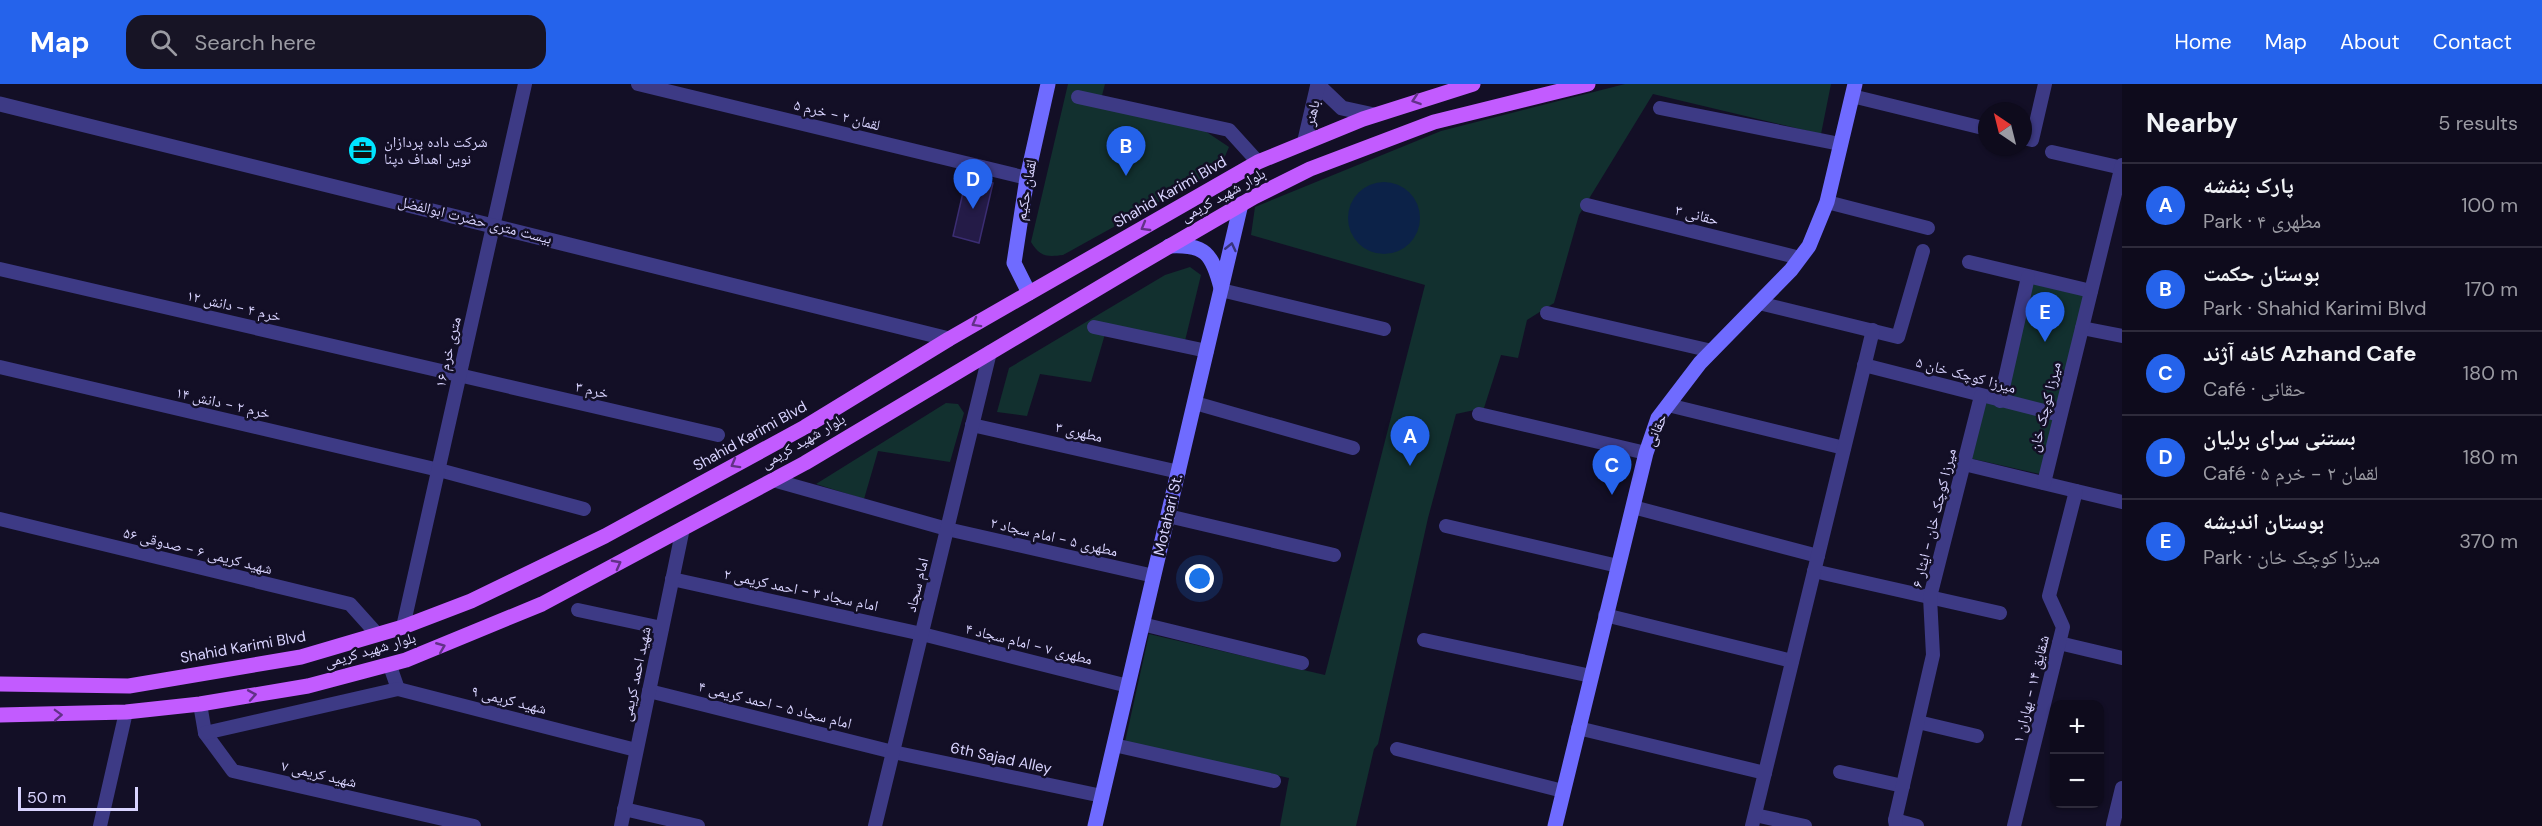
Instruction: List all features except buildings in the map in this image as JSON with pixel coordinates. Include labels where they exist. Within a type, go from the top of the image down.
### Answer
[{"type":"main road","name":"لقمان حکیم","points":[[1029,293],[1014,263],[1027,178],[1048,84]]},
{"type":"main road","name":"Shahid Karimi Blvd","points":[[0,684],[129,686],[301,657],[403,627],[471,602],[605,536],[805,427],[949,339],[1258,162],[1305,140],[1374,115],[1473,84]]},
{"type":"main road","name":"بلوار شهید کریمی","points":[[0,715],[126,712],[200,704],[308,686],[390,666],[542,604],[773,480],[1241,204],[1310,169],[1434,122],[1588,84]]},
{"type":"main road","name":"حقانی","points":[[1555,826],[1605,615],[1646,453],[1658,418],[1712,351],[1800,258],[1813,238],[1827,202],[1853,90]]},
{"type":"main road","name":"Motahari St.","points":[[1095,826],[1241,204]]},
{"type":"main road","points":[[1169,246],[1192,245],[1204,251],[1217,273],[1221,290]]},
{"type":"street","name":"۱۶ متری خرم","points":[[403,627],[525,84]]},
{"type":"street","name":"لقمان ۲ - خرم ۵","points":[[638,84],[1027,178]]},
{"type":"street","name":"باهنر","points":[[1316,84],[1342,108],[1374,115]]},
{"type":"street","name":"باهنر","points":[[1305,140],[1316,84]]},
{"type":"street","points":[[2032,124],[2045,84]]},
{"type":"street","points":[[1853,90],[1978,126]]},
{"type":"street","points":[[1078,97],[1229,130],[1258,162]]},
{"type":"street","name":"بیست متری حضرت ابوالفضل","points":[[0,104],[949,339]]},
{"type":"street","points":[[1660,108],[1840,144]]},
{"type":"street","points":[[2052,152],[2122,167]]},
{"type":"street","name":"میرزا کوچک خان","points":[[2044,483],[2122,167]]},
{"type":"street","points":[[1827,202],[1928,228]]},
{"type":"street","name":"حقانی ۳","points":[[1587,205],[1800,258]]},
{"type":"street","points":[[1759,303],[1898,337],[1923,251]]},
{"type":"street","points":[[1969,262],[2091,291]]},
{"type":"street","name":"خرم ۴ - دانش ۱۲","points":[[0,269],[460,376]]},
{"type":"street","points":[[2000,401],[2028,277]]},
{"type":"street","points":[[1221,290],[1384,329]]},
{"type":"street","points":[[1547,313],[1712,351]]},
{"type":"street","points":[[1094,327],[1207,351]]},
{"type":"street","points":[[2082,328],[2122,336]]},
{"type":"street","points":[[1805,826],[1754,820],[1873,330]]},
{"type":"street","name":"امام سجاد","points":[[875,826],[990,352]]},
{"type":"street","name":"میرزا کوچک خان ۵","points":[[1864,365],[2060,415]]},
{"type":"street","name":"خرم ۲ - دانش ۱۴","points":[[0,367],[438,470],[584,509]]},
{"type":"street","name":"خرم ۳","points":[[460,376],[718,435]]},
{"type":"street","name":"میرزا کوچک خان - ایثار ۶","points":[[1895,823],[1933,655],[1930,597],[1982,396]]},
{"type":"street","points":[[1195,403],[1353,448]]},
{"type":"street","points":[[1668,405],[1844,448]]},
{"type":"street","points":[[1479,414],[1646,453]]},
{"type":"street","name":"مطهری ۳","points":[[972,425],[1179,472]]},
{"type":"street","points":[[1964,464],[2122,502]]},
{"type":"street","name":"مطهری ۵ - امام سجاد ۲","points":[[773,480],[947,529],[1154,576]]},
{"type":"street","name":"شقایق ۱۴ - بهاران ۱","points":[[2014,826],[2063,627],[2049,596],[2076,491]]},
{"type":"street","points":[[1633,507],[1818,556]]},
{"type":"street","points":[[1168,516],[1334,555]]},
{"type":"street","name":"شهید کریمی ۶ - صدوقی ۵۶","points":[[0,519],[350,604],[377,634]]},
{"type":"street","points":[[1446,526],[1618,566]]},
{"type":"street","name":"شهید احمد کریمی","points":[[621,826],[683,528]]},
{"type":"street","points":[[1814,571],[2000,613]]},
{"type":"street","name":"امام سجاد ۳ - احمد کریمی ۲","points":[[672,579],[922,634]]},
{"type":"street","points":[[578,610],[662,628]]},
{"type":"street","points":[[1605,615],[1792,661]]},
{"type":"street","points":[[1142,624],[1302,663]]},
{"type":"street","name":"مطهری ۷ - امام سجاد ۴","points":[[922,634],[1128,686]]},
{"type":"street","points":[[1424,640],[1591,676]]},
{"type":"street","points":[[2059,643],[2122,658]]},
{"type":"street","points":[[205,733],[398,689],[390,666]]},
{"type":"street","name":"شهید کریمی ۹","points":[[398,689],[636,750]]},
{"type":"street","name":"امام سجاد ۵ - احمد کریمی ۴","points":[[649,691],[893,752]]},
{"type":"street","name":"شهید کریمی ۷","points":[[200,704],[205,733],[233,771],[474,826]]},
{"type":"street","points":[[100,826],[126,712]]},
{"type":"street","points":[[1918,722],[1977,736]]},
{"type":"street","points":[[1578,728],[1765,773]]},
{"type":"street","points":[[1114,745],[1274,780]]},
{"type":"street","points":[[1397,749],[1563,791]]},
{"type":"street","name":"6th Sajad Alley","points":[[893,752],[1102,796]]},
{"type":"street","points":[[1840,772],[1903,786]]},
{"type":"street","points":[[2113,825],[2122,788]]},
{"type":"street","points":[[624,809],[698,826]]},
{"type":"street","points":[[1895,823],[1917,826]]},
{"type":"green space","points":[[1068,84],[1105,84],[1099,107],[1205,131],[1229,147],[1220,168],[1063,255],[1048,256],[1041,253],[1031,242]]},
{"type":"green space","points":[[1625,84],[1831,84],[1821,134],[1653,94],[1579,215],[1554,303],[1527,320],[1518,358],[1501,355],[1484,408],[1456,414],[1428,518],[1378,744],[1374,749],[1356,826],[1280,826],[1289,778],[1125,742],[1149,634],[1325,675],[1425,285],[1251,235],[1255,207],[1441,131]]},
{"type":"green space","points":[[1190,267],[1201,275],[1183,349],[1105,334],[1091,382],[1040,374],[1027,416],[997,412],[1009,368],[1165,275]]},
{"type":"green space","points":[[2031,280],[2086,288],[2040,474],[1969,458],[1985,395],[2004,400]]},
{"type":"green space","points":[[946,403],[958,404],[964,413],[950,462],[878,451],[864,499],[816,484]]},
{"type":"water","points":[[1384,182],[1404,188],[1414,198],[1420,218],[1414,238],[1404,248],[1384,254],[1364,248],[1354,238],[1348,218],[1354,198],[1364,188]]},
{"type":"place","name":"شرکت داده پردازان نوین اهداف دپنا","points":[[363,151]]},
{"type":"place","name":"بوستان حکمت","points":[[1126,176]]},
{"type":"place","name":"بستنی سرای برلیان","points":[[973,209]]},
{"type":"place","name":"بوستان اندیشه","points":[[2045,342]]},
{"type":"place","name":"پارک بنفشه","points":[[1410,466]]},
{"type":"place","name":"کافه آژند Azhand Cafe","points":[[1612,495]]}]
